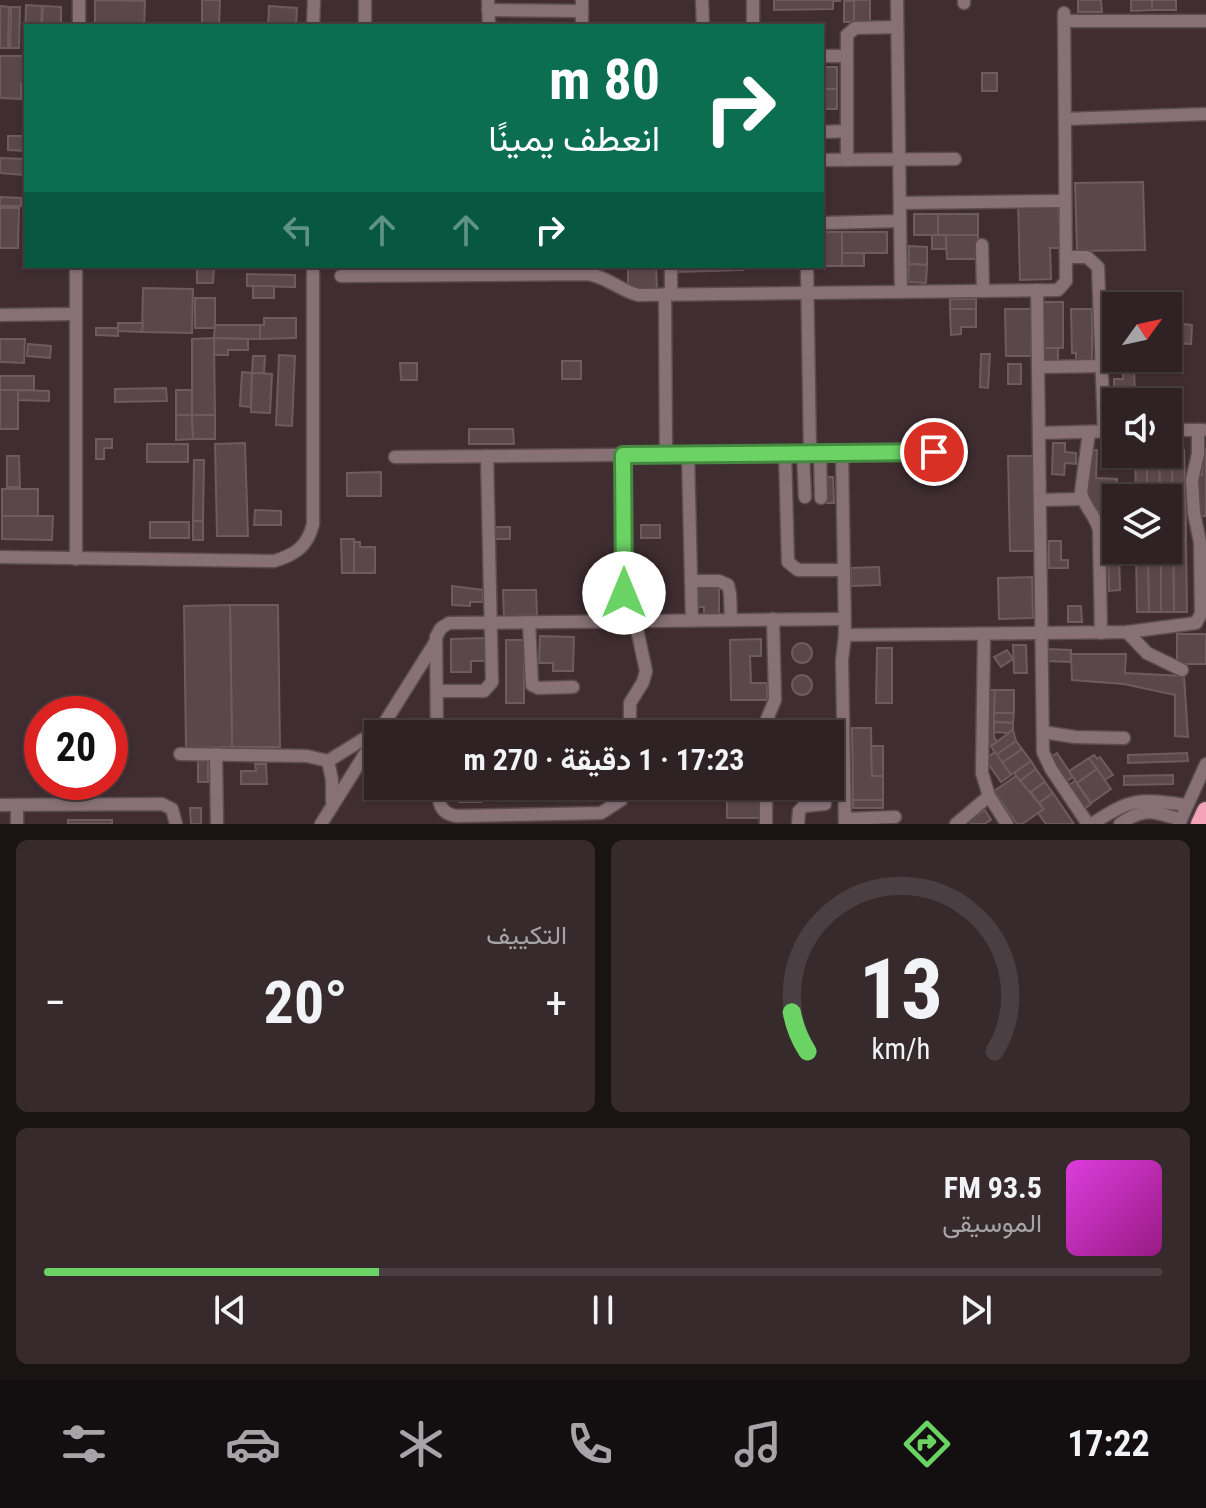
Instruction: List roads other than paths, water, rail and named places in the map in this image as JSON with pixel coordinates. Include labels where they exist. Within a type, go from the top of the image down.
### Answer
[{"type":"highway","points":[[1200,824],[1206,811]]},
{"type":"street","points":[[79,0],[79,24]]},
{"type":"street","points":[[313,24],[314,0]]},
{"type":"street","points":[[365,0],[365,24]]},
{"type":"street","points":[[702,0],[703,24]]},
{"type":"street","points":[[753,0],[753,24]]},
{"type":"street","points":[[897,0],[901,292]]},
{"type":"street","points":[[488,5],[582,5]]},
{"type":"street","points":[[341,276],[587,274],[604,278],[633,294],[1058,290],[1065,285],[1066,257],[1064,17],[1206,21]]},
{"type":"street","points":[[847,160],[847,35],[852,29],[897,27]]},
{"type":"street","points":[[824,56],[847,56]]},
{"type":"street","points":[[1065,119],[1206,114]]},
{"type":"street","points":[[824,132],[847,131]]},
{"type":"street","points":[[824,160],[955,159]]},
{"type":"street","points":[[900,203],[1065,201]]},
{"type":"street","points":[[824,223],[900,221]]},
{"type":"street","points":[[982,245],[983,291]]},
{"type":"street","points":[[1038,367],[1102,366],[1098,267],[1087,257],[1066,257]]},
{"type":"street","points":[[76,268],[76,559]]},
{"type":"street","points":[[0,557],[274,561],[288,557],[302,547],[313,524],[313,268]]},
{"type":"street","points":[[666,455],[671,268]]},
{"type":"street","points":[[805,497],[804,475],[811,453],[807,268]]},
{"type":"street","points":[[1037,290],[1043,752],[1047,764],[1090,824],[1131,801],[1187,805]]},
{"type":"street","points":[[0,315],[75,314]]},
{"type":"street","points":[[845,635],[1127,632],[1171,628],[1199,621],[1203,547],[1192,475],[1202,430]]},
{"type":"street","points":[[1089,432],[1082,499],[1096,519],[1099,530],[1101,633]]},
{"type":"street","points":[[1039,433],[1102,432]]},
{"type":"street","points":[[395,457],[934,452]]},
{"type":"street","points":[[785,453],[788,562],[798,570],[843,570]]},
{"type":"street","points":[[811,453],[821,475],[821,498]]},
{"type":"street","points":[[842,453],[845,821],[895,817]]},
{"type":"street","points":[[688,454],[692,620]]},
{"type":"street","points":[[623,455],[630,620],[646,671],[630,703],[630,720]]},
{"type":"street","points":[[437,691],[484,691],[492,682],[487,456]]},
{"type":"street","points":[[804,475],[821,475]]},
{"type":"street","points":[[1040,500],[1082,499]]},
{"type":"street","points":[[691,581],[719,581],[728,585],[731,620]]},
{"type":"street","points":[[768,720],[775,700],[773,619]]},
{"type":"street","points":[[437,720],[436,641],[438,632],[449,623],[844,619]]},
{"type":"street","points":[[529,622],[531,683],[538,688],[573,687]]},
{"type":"street","points":[[1127,632],[1147,653],[1182,670]]},
{"type":"street","points":[[984,634],[982,773],[989,796],[1007,824]]},
{"type":"street","points":[[386,720],[436,641]]},
{"type":"street","points":[[1043,732],[1075,737],[1124,738]]},
{"type":"street","points":[[180,754],[307,756],[328,761],[364,739]]},
{"type":"street","points":[[216,754],[217,824]]},
{"type":"street","points":[[321,824],[364,755]]},
{"type":"street","points":[[328,761],[332,805]]},
{"type":"street","points":[[1120,824],[1131,816],[1149,811],[1180,822],[1206,764]]},
{"type":"street","points":[[956,824],[989,796]]},
{"type":"street","points":[[439,800],[440,807],[452,816],[601,818],[621,800]]},
{"type":"street","points":[[766,800],[766,824]]},
{"type":"street","points":[[0,805],[162,804],[172,809],[176,824]]},
{"type":"street","points":[[798,824],[801,808],[808,804],[825,804]]},
{"type":"street","points":[[17,805],[17,824]]}]
